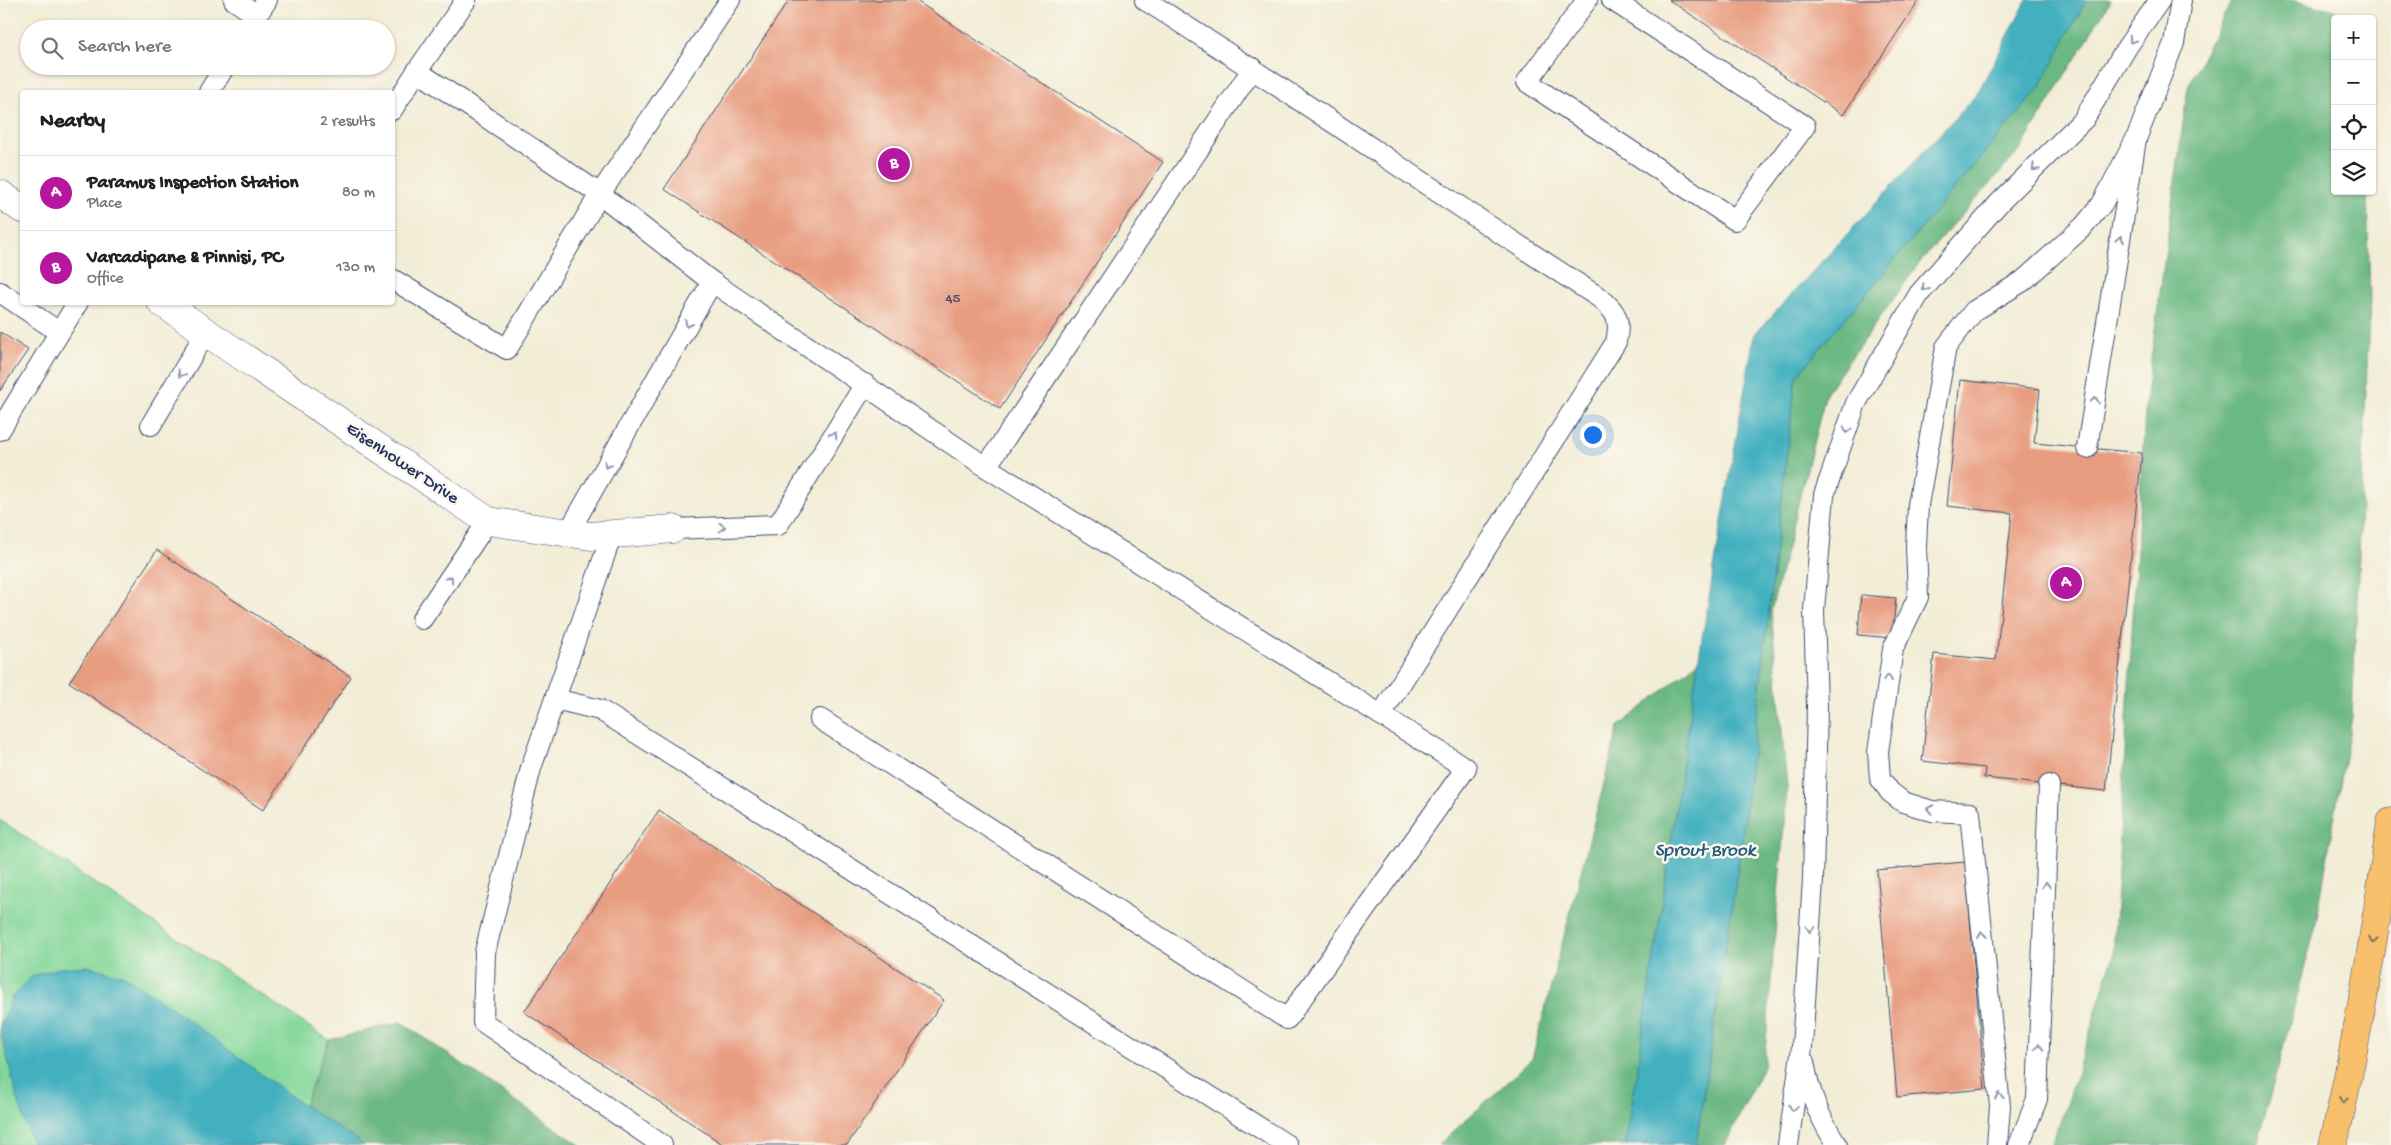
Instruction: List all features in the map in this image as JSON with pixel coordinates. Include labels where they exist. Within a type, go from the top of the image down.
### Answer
[{"type":"highway","points":[[2333,1145],[2343,1104],[2378,912],[2391,822]]},
{"type":"street","points":[[0,194],[20,208]]},
{"type":"street","name":"Eisenhower Drive","points":[[166,305],[488,521],[591,536],[673,529]]},
{"type":"lane","points":[[234,0],[257,15]]},
{"type":"lane","points":[[395,105],[466,0]]},
{"type":"lane","points":[[395,281],[507,349],[600,194],[730,0]]},
{"type":"lane","points":[[1145,0],[1253,68],[1441,195],[1600,298],[1613,309],[1620,327],[1616,342],[1381,715]]},
{"type":"lane","points":[[1587,0],[1527,82],[1735,220],[1805,126],[1612,0]]},
{"type":"lane","points":[[1788,1145],[1802,1048],[1813,880],[1817,706],[1814,610],[1824,495],[1856,404],[1919,294],[2000,202],[2084,119],[2127,47],[2160,0]]},
{"type":"lane","points":[[1997,1145],[2000,1106],[1970,813],[1932,811],[1903,802],[1890,792],[1880,778],[1878,752],[1893,649],[1918,597],[1919,568],[1916,546],[1918,505],[1946,347],[1974,311],[2023,281],[2084,226],[2102,204],[2136,139],[2174,42],[2181,0]]},
{"type":"lane","points":[[986,467],[1253,68]]},
{"type":"lane","points":[[417,71],[600,194],[712,282],[986,467],[1466,768],[1287,1019],[820,719]]},
{"type":"lane","points":[[210,90],[219,75]]},
{"type":"lane","points":[[2087,448],[2136,139]]},
{"type":"lane","points":[[568,533],[712,282]]},
{"type":"lane","points":[[0,292],[59,332]]},
{"type":"lane","points":[[0,430],[76,305]]},
{"type":"lane","points":[[151,425],[206,332]]},
{"type":"lane","points":[[673,529],[778,525],[865,384]]},
{"type":"lane","points":[[422,620],[488,521]]},
{"type":"lane","points":[[612,534],[530,768],[485,952],[483,1022],[662,1145]]},
{"type":"lane","points":[[554,699],[600,710],[1287,1145]]},
{"type":"lane","points":[[2019,1145],[2037,1099],[2049,785]]},
{"type":"lane","points":[[1802,1048],[1808,1082],[1819,1116],[1836,1145]]},
{"type":"green space","points":[[2086,0],[2111,0],[2020,150],[1920,262],[1826,393],[1771,611],[1787,787],[1764,1065],[1725,1145],[1696,1145],[1742,840],[1796,377],[2040,87]]},
{"type":"green space","points":[[2232,0],[2290,0],[2358,15],[2331,15],[2331,195],[2367,195],[2370,298],[2352,717],[2315,929],[2257,1145],[2051,1145],[2067,1105],[2113,956],[2146,396],[2188,86]]},
{"type":"green space","points":[[1698,662],[1626,1145],[1439,1145],[1532,1059],[1619,726]]},
{"type":"green space","points":[[0,820],[329,1040],[304,1106],[364,1145],[0,1145]]},
{"type":"green space","points":[[401,1022],[580,1145],[364,1145],[304,1106],[329,1040]]},
{"type":"water","name":"Sprout Brook","points":[[2027,0],[2086,0],[2040,87],[1796,377],[1742,840],[1696,1144],[1626,1145],[1698,662],[1754,335],[1977,94]]},
{"type":"water","points":[[88,966],[125,976],[171,1007],[304,1106],[364,1145],[33,1145],[17,1098],[0,1028],[12,997],[32,976],[59,968]]},
{"type":"building","points":[[789,0],[915,0],[1163,162],[1000,409],[664,189]]},
{"type":"building","points":[[1669,0],[1919,0],[1843,115]]},
{"type":"building","points":[[0,332],[28,350],[0,391]]},
{"type":"building","points":[[1960,380],[2040,389],[2034,443],[2142,453],[2106,791],[1984,778],[1985,768],[1922,761],[1934,654],[1996,660],[2012,513],[1947,506]]},
{"type":"building","points":[[157,550],[351,677],[263,810],[69,682]]},
{"type":"building","points":[[1861,595],[1896,598],[1892,638],[1858,635]]},
{"type":"building","points":[[659,810],[944,1000],[847,1145],[724,1145],[524,1012]]},
{"type":"building","points":[[1965,862],[1985,1089],[1897,1097],[1877,870]]},
{"type":"place","name":"Varcadipane & Pinnisi, PC","points":[[894,164]]},
{"type":"place","name":"Paramus Inspection Station","points":[[2066,583]]}]
